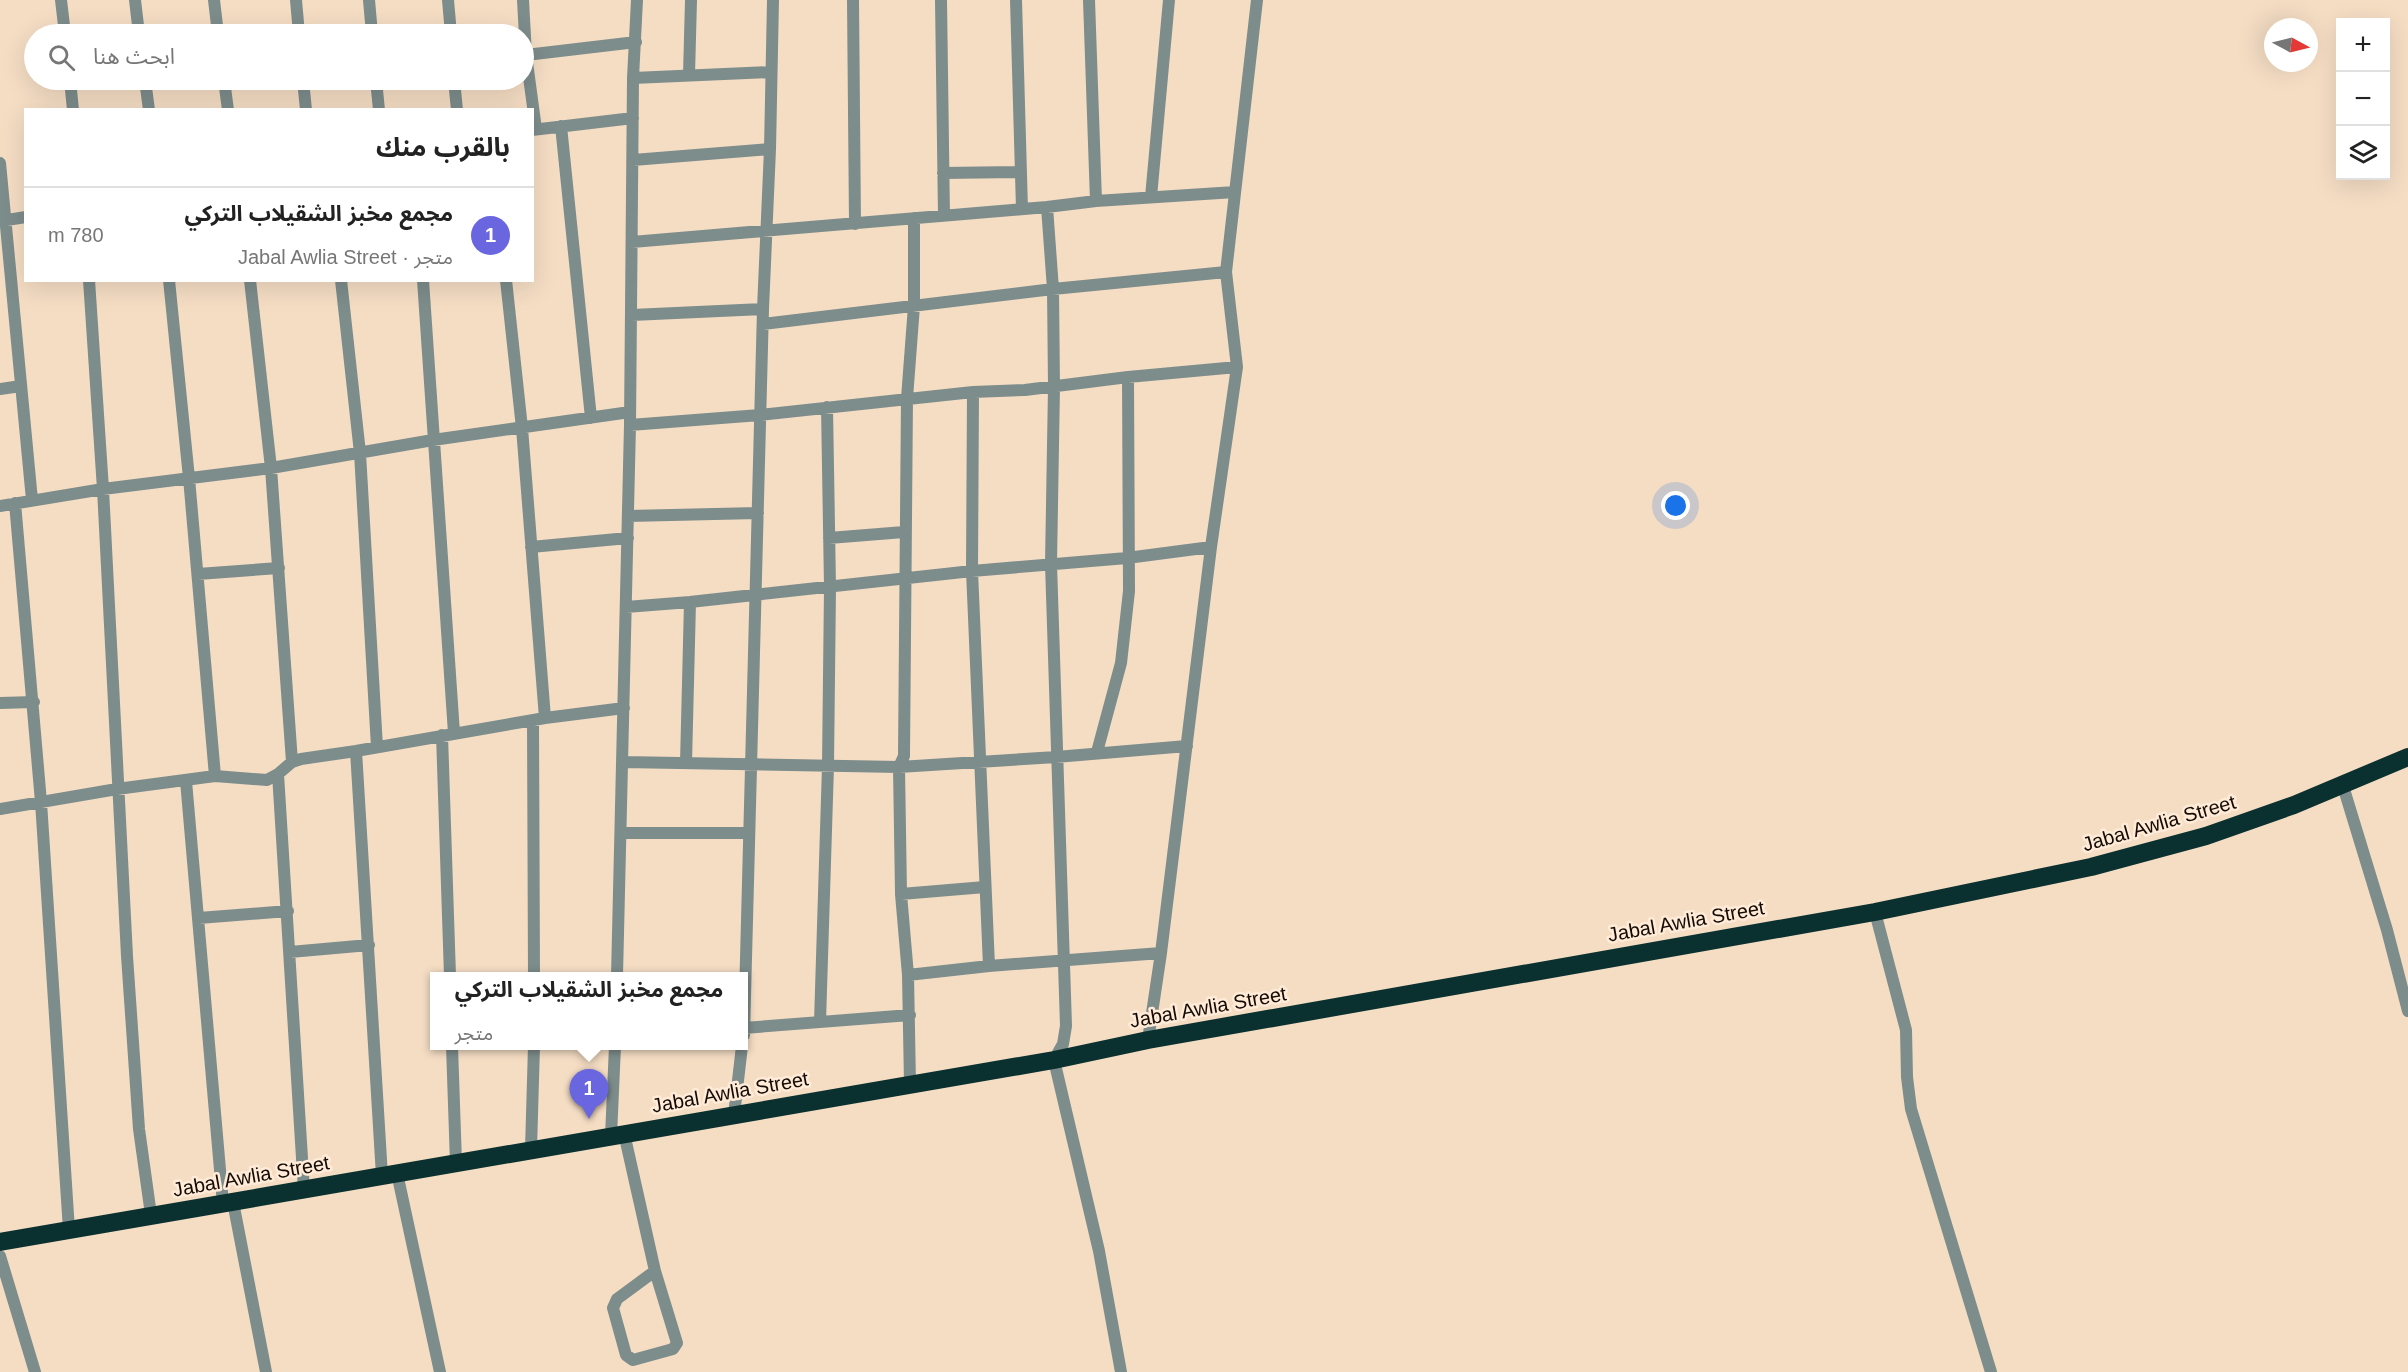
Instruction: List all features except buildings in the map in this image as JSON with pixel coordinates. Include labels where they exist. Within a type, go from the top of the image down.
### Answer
[{"type":"highway","name":"Jabal Awlia Street","points":[[0,1242],[1054,1060],[1148,1040],[1875,912],[2022,883],[2149,853],[2206,836],[2343,786],[2408,757]]},
{"type":"street","points":[[61,0],[64,24]]},
{"type":"street","points":[[135,0],[138,24]]},
{"type":"street","points":[[214,0],[217,24]]},
{"type":"street","points":[[296,0],[298,24]]},
{"type":"street","points":[[369,0],[371,24]]},
{"type":"street","points":[[448,0],[450,24]]},
{"type":"street","points":[[523,0],[524,24]]},
{"type":"street","points":[[617,972],[632,315],[633,78],[637,0]]},
{"type":"street","points":[[689,75],[691,0]]},
{"type":"street","points":[[745,972],[773,0]]},
{"type":"street","points":[[853,0],[855,224]]},
{"type":"street","points":[[941,0],[944,216]]},
{"type":"street","points":[[1016,0],[1022,209]]},
{"type":"street","points":[[1089,0],[1096,201]]},
{"type":"street","points":[[1151,197],[1168,0]]},
{"type":"street","points":[[1148,1040],[1161,953],[1211,547],[1237,367],[1227,272],[1257,0]]},
{"type":"street","points":[[534,54],[636,42]]},
{"type":"street","points":[[633,78],[771,72]]},
{"type":"street","points":[[71,90],[73,108]]},
{"type":"street","points":[[146,90],[149,108]]},
{"type":"street","points":[[225,90],[228,108]]},
{"type":"street","points":[[304,90],[306,108]]},
{"type":"street","points":[[377,90],[379,108]]},
{"type":"street","points":[[455,90],[457,108]]},
{"type":"street","points":[[530,90],[532,108]]},
{"type":"street","points":[[534,130],[633,117]]},
{"type":"street","points":[[561,126],[591,418]]},
{"type":"street","points":[[633,160],[770,149]]},
{"type":"street","points":[[0,163],[3,220],[32,500]]},
{"type":"street","points":[[943,173],[1020,172]]},
{"type":"street","points":[[632,242],[1096,201],[1235,192]]},
{"type":"street","points":[[1047,207],[1053,289],[1051,564],[1065,1026],[1063,1044],[1054,1060],[1099,1251],[1121,1372]]},
{"type":"street","points":[[3,220],[24,217]]},
{"type":"street","points":[[910,1084],[910,1015],[901,894],[898,767],[904,756],[904,532],[907,399],[914,306],[914,218]]},
{"type":"street","points":[[763,324],[1053,289],[1227,272]]},
{"type":"street","points":[[89,282],[103,489],[117,789],[139,1129],[151,1215]]},
{"type":"street","points":[[169,282],[215,776]]},
{"type":"street","points":[[250,282],[271,468],[292,762]]},
{"type":"street","points":[[342,282],[360,453],[376,747]]},
{"type":"street","points":[[423,282],[448,734],[450,972]]},
{"type":"street","points":[[506,282],[522,428],[531,547],[539,719],[534,972]]},
{"type":"street","points":[[632,315],[763,309]]},
{"type":"street","points":[[630,425],[760,415],[973,392],[1025,390],[1128,377],[1237,367]]},
{"type":"street","points":[[1097,752],[1121,663],[1129,591],[1127,558],[1128,377]]},
{"type":"street","points":[[0,389],[21,386]]},
{"type":"street","points":[[973,392],[972,571],[989,966]]},
{"type":"street","points":[[820,1022],[828,766],[830,538],[827,407]]},
{"type":"street","points":[[0,506],[103,489],[271,468],[433,440],[630,412]]},
{"type":"street","points":[[15,503],[34,702],[69,1230]]},
{"type":"street","points":[[628,516],[758,513]]},
{"type":"street","points":[[830,538],[904,532]]},
{"type":"street","points":[[531,547],[628,538]]},
{"type":"street","points":[[626,607],[972,571],[1127,558],[1211,547]]},
{"type":"street","points":[[198,574],[279,568]]},
{"type":"street","points":[[686,763],[690,602]]},
{"type":"street","points":[[0,703],[34,702]]},
{"type":"street","points":[[0,809],[117,789],[215,776],[262,780],[272,778],[292,762],[311,757],[539,719],[624,708]]},
{"type":"street","points":[[623,762],[898,767],[1187,746]]},
{"type":"street","points":[[356,751],[369,945],[389,1174],[440,1372]]},
{"type":"street","points":[[278,774],[304,1190]]},
{"type":"street","points":[[186,781],[228,1203],[266,1372]]},
{"type":"street","points":[[2343,786],[2387,930],[2408,1011]]},
{"type":"street","points":[[621,833],[749,833]]},
{"type":"street","points":[[901,894],[985,887]]},
{"type":"street","points":[[199,918],[288,911]]},
{"type":"street","points":[[1875,912],[1906,1030],[1907,1077],[1911,1109],[1991,1372]]},
{"type":"street","points":[[290,952],[369,945]]},
{"type":"street","points":[[908,975],[989,966],[1161,953]]},
{"type":"street","points":[[748,1030],[910,1015]]},
{"type":"street","points":[[452,1050],[456,1163]]},
{"type":"street","points":[[531,1149],[534,1050]]},
{"type":"street","points":[[615,1050],[617,1134],[677,1343],[673,1349],[633,1360],[626,1355],[613,1308],[617,1299],[655,1271]]},
{"type":"street","points":[[734,1115],[742,1050]]},
{"type":"street","points":[[0,1256],[35,1372]]},
{"type":"place","name":"مجمع مخبز الشقيلاب التركي","points":[[589,1119]]}]
